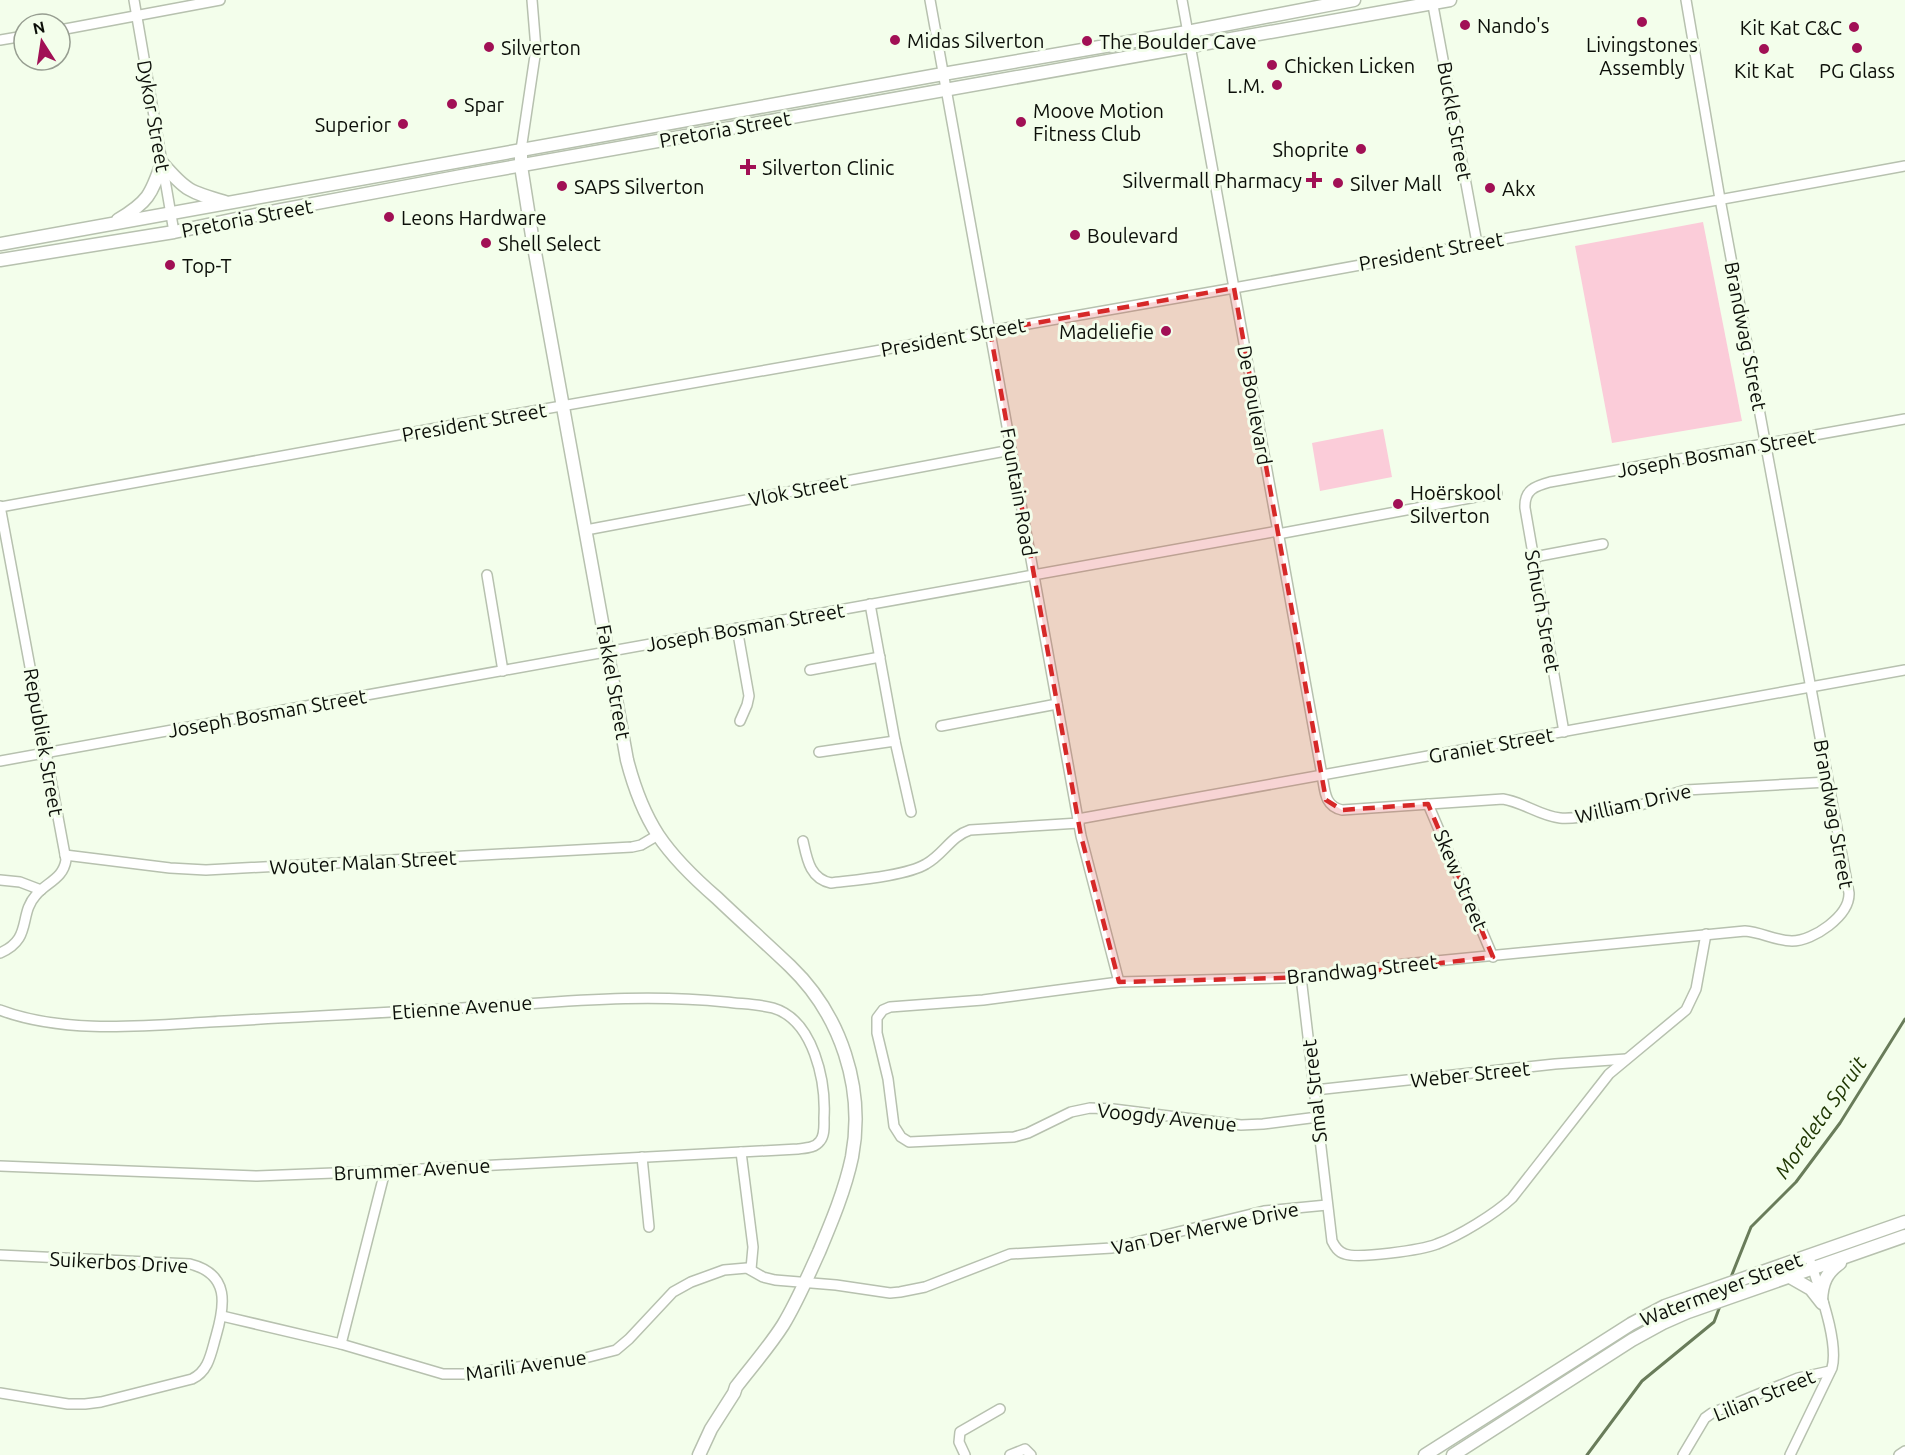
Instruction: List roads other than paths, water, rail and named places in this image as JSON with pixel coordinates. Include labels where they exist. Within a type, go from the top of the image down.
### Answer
[{"type":"main road","name":"Pretoria Street","points":[[0,244],[1187,32],[1354,0]]},
{"type":"main road","name":"Pretoria Street","points":[[0,260],[174,232],[280,210],[521,166],[1450,0]]},
{"type":"main road","name":"Fakkel Street","points":[[521,150],[521,166],[563,406],[632,782],[658,835],[683,866],[805,981],[826,1012],[844,1052],[852,1082],[855,1109],[852,1157],[836,1212],[805,1283],[781,1327],[736,1387]]},
{"type":"main road","points":[[111,224],[141,206],[147,199],[162,163],[186,188],[230,203]]},
{"type":"main road","name":"Watermeyer Street","points":[[1425,1455],[1631,1324],[1665,1306],[1905,1222]]},
{"type":"main road","name":"Watermeyer Street","points":[[1453,1455],[1632,1340],[1663,1323],[1703,1306],[1905,1236]]},
{"type":"main road","points":[[1822,1302],[1823,1282],[1828,1274],[1851,1256]]},
{"type":"main road","points":[[1790,1277],[1811,1289],[1822,1302]]},
{"type":"main road","points":[[692,1455],[715,1407],[727,1392],[736,1387]]},
{"type":"main road","points":[[699,1455],[711,1429],[736,1387]]},
{"type":"street","name":"Dykor Street","points":[[134,0],[174,232]]},
{"type":"street","points":[[72,28],[220,0]]},
{"type":"street","name":"Fakkel Street","points":[[521,150],[536,48],[532,0]]},
{"type":"street","name":"Fountain Road","points":[[930,0],[1078,821],[1119,982]]},
{"type":"street","name":"De Boulevard","points":[[1182,0],[1326,798],[1334,807]]},
{"type":"street","name":"Brandwag Street","points":[[880,1013],[888,1007],[897,1005],[983,1000],[1119,982],[1319,977],[1405,964],[1706,934],[1745,931],[1794,940],[1812,935],[1828,926],[1842,912],[1849,899],[1849,893],[1720,199],[1686,0]]},
{"type":"street","name":"Buckle Street","points":[[1432,2],[1477,243]]},
{"type":"street","name":"President Street","points":[[0,507],[1234,288],[1905,166]]},
{"type":"street","name":"Joseph Bosman Street","points":[[1529,491],[1536,485],[1550,482],[1905,419]]},
{"type":"street","name":"Vlok Street","points":[[585,530],[1011,450]]},
{"type":"street","name":"Schuch Street","points":[[1529,491],[1525,500],[1525,508],[1564,732]]},
{"type":"street","name":"Joseph Bosman Street","points":[[0,761],[1497,493]]},
{"type":"street","name":"Republiek Street","points":[[0,507],[65,855]]},
{"type":"street","points":[[1534,557],[1602,544]]},
{"type":"street","points":[[486,575],[503,671]]},
{"type":"street","points":[[870,604],[895,741],[911,812]]},
{"type":"street","points":[[737,628],[749,696],[740,721]]},
{"type":"street","points":[[810,670],[880,657]]},
{"type":"street","name":"Graniet Street","points":[[803,841],[807,860],[813,873],[824,881],[831,883],[902,872],[924,866],[960,834],[970,830],[1078,821],[1905,670]]},
{"type":"street","points":[[941,726],[1057,704]]},
{"type":"street","points":[[819,752],[895,741]]},
{"type":"street","name":"William Drive","points":[[1334,807],[1342,810],[1507,800],[1547,815],[1568,819],[1646,804],[1667,794],[1686,790],[1828,782]]},
{"type":"street","name":"Skew Street","points":[[1428,804],[1493,957]]},
{"type":"street","name":"Wouter Malan Street","points":[[65,855],[170,868],[206,870],[632,847],[641,845],[658,835]]},
{"type":"street","points":[[0,953],[9,949],[21,936],[31,902],[41,890],[60,875],[65,864],[65,855]]},
{"type":"street","points":[[0,880],[20,882],[41,890]]},
{"type":"street","name":"Van Der Merwe Drive","points":[[805,1283],[890,1293],[900,1292],[925,1287],[1010,1254],[1124,1246],[1264,1211],[1327,1205],[1332,1241],[1337,1250],[1345,1254],[1355,1256],[1406,1251],[1436,1245],[1508,1202],[1601,1084],[1626,1059],[1679,1016],[1689,1005],[1696,989],[1706,934]]},
{"type":"street","name":"Smal Street","points":[[1301,977],[1327,1205]]},
{"type":"street","name":"Etienne Avenue","points":[[0,1010],[35,1019],[106,1026],[179,1024],[629,998],[699,999],[772,1008],[790,1016],[801,1028],[820,1071],[825,1097],[822,1139]]},
{"type":"street","name":"Voogdy Avenue","points":[[880,1013],[876,1020],[877,1033],[888,1079],[894,1126],[901,1137],[909,1142],[1014,1137],[1028,1133],[1071,1112],[1090,1108],[1241,1125],[1318,1117]]},
{"type":"street","name":"Weber Street","points":[[1315,1090],[1626,1059]]},
{"type":"street","name":"Brummer Avenue","points":[[0,1166],[257,1176],[806,1148],[817,1144],[822,1139]]},
{"type":"street","points":[[741,1152],[753,1247],[751,1269]]},
{"type":"street","points":[[642,1157],[649,1227]]},
{"type":"street","points":[[341,1344],[385,1171]]},
{"type":"street","name":"Suikerbos Drive","points":[[0,1255],[196,1265],[206,1270],[218,1283],[223,1297],[222,1316],[208,1362],[199,1375],[188,1381],[85,1404],[68,1404],[0,1393]]},
{"type":"street","points":[[1790,1455],[1833,1362],[1834,1350],[1809,1256]]},
{"type":"street","name":"Marili Avenue","points":[[222,1316],[341,1344],[447,1374],[464,1374],[609,1353],[623,1346],[667,1297],[685,1285],[719,1271],[751,1269],[766,1279],[805,1283]]},
{"type":"street","name":"Lilian Street","points":[[1683,1455],[1705,1418],[1712,1413],[1798,1378],[1830,1371]]},
{"type":"street","points":[[965,1455],[959,1442],[960,1432],[965,1427],[1000,1409]]},
{"type":"street","points":[[1010,1455],[1025,1449],[1031,1455]]},
{"type":"street","points":[[1899,1455],[1905,1451]]},
{"type":"waterway","name":"Moreleta Spruit","points":[[1731,1277],[1751,1227],[1796,1182],[1840,1123],[1905,1019]]},
{"type":"waterway","name":"Moreleta Spruit","points":[[1587,1455],[1642,1381],[1714,1322],[1720,1306]]},
{"type":"place","name":"Livingstones Assembly","points":[[1642,22]]},
{"type":"place","name":"Nando's","points":[[1465,25]]},
{"type":"place","name":"Kit Kat C&C","points":[[1854,27]]},
{"type":"place","name":"Midas Silverton","points":[[895,40]]},
{"type":"place","name":"The Boulder Cave","points":[[1087,41]]},
{"type":"place","name":"Silverton","points":[[489,47]]},
{"type":"place","name":"PG Glass","points":[[1857,48]]},
{"type":"place","name":"Kit Kat","points":[[1764,49]]},
{"type":"place","name":"Chicken Licken","points":[[1272,65]]},
{"type":"place","name":"L.M.","points":[[1277,85]]},
{"type":"place","name":"Spar","points":[[452,104]]},
{"type":"place","name":"Moove Motion Fitness Club","points":[[1021,122]]},
{"type":"place","name":"Superior","points":[[403,124]]},
{"type":"place","name":"Shoprite","points":[[1361,149]]},
{"type":"place","name":"Silverton Clinic","points":[[748,167]]},
{"type":"place","name":"Silvermall Pharmacy","points":[[1314,180]]},
{"type":"place","name":"Silver Mall","points":[[1338,183]]},
{"type":"place","name":"SAPS Silverton","points":[[562,186]]},
{"type":"place","name":"Akx","points":[[1490,188]]},
{"type":"place","name":"Leons Hardware","points":[[389,217]]},
{"type":"place","name":"Boulevard","points":[[1075,235]]},
{"type":"place","name":"Shell Select","points":[[486,243]]},
{"type":"place","name":"Top-T","points":[[170,265]]},
{"type":"place","name":"Madeliefie","points":[[1166,331]]},
{"type":"place","name":"Hoërskool Silverton","points":[[1398,504]]}]
